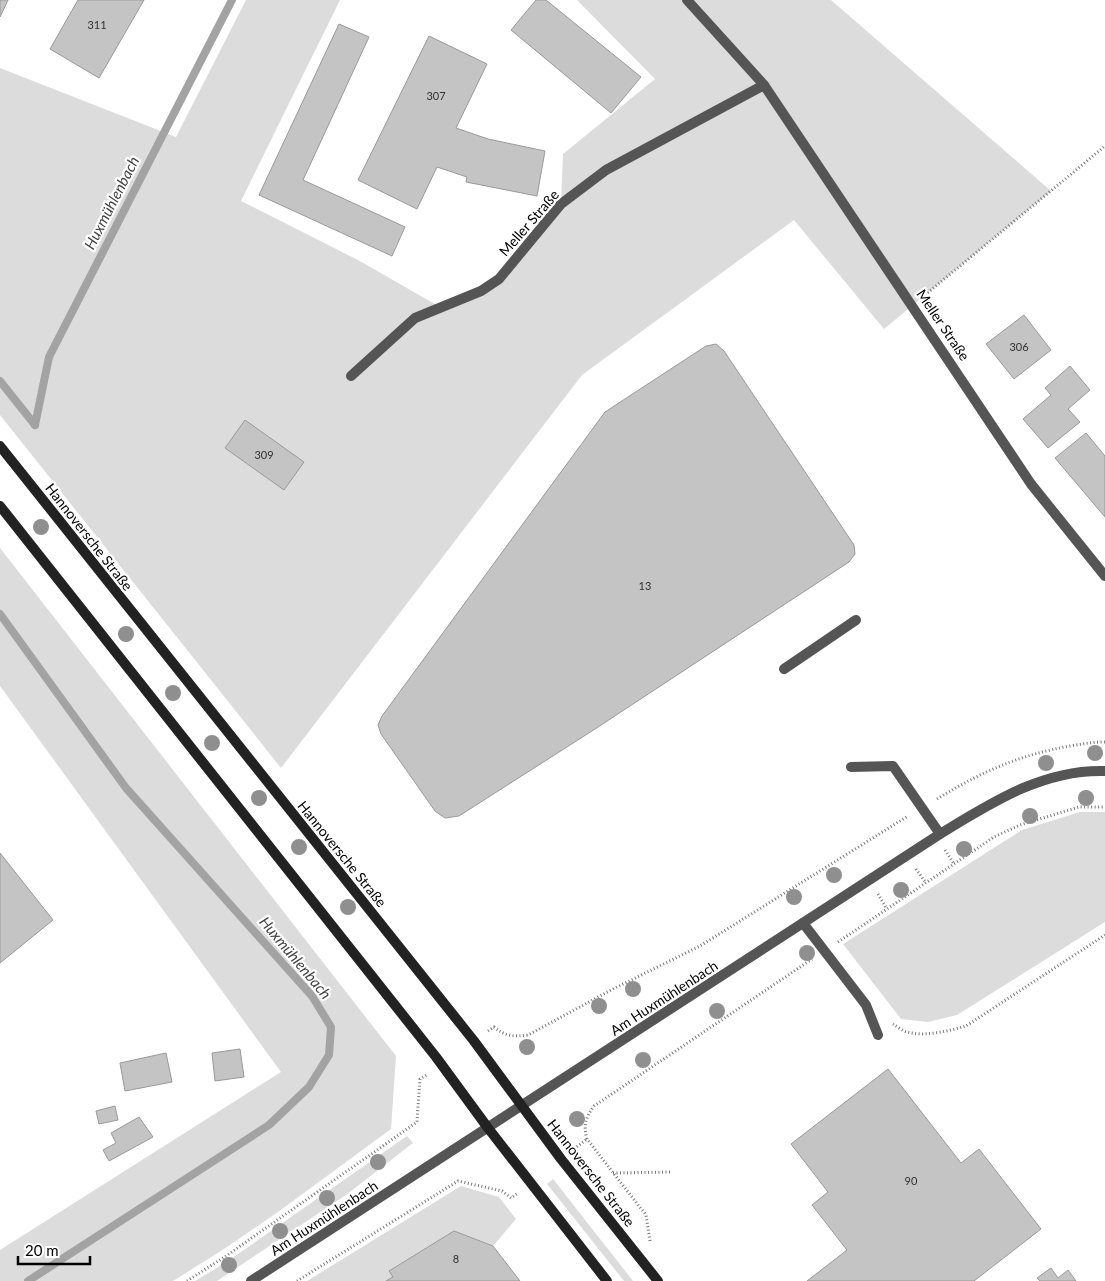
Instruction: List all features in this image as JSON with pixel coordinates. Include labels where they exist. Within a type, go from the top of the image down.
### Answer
[{"type":"main road","name":"Hannoversche Straße","points":[[0,446],[474,1041],[561,1159],[658,1281]]},
{"type":"main road","points":[[0,506],[436,1057],[488,1128],[607,1281]]},
{"type":"street","name":"Meller Straße","points":[[687,0],[764,85],[1031,484],[1105,576]]},
{"type":"street","name":"Meller Straße","points":[[351,376],[415,318],[481,290],[499,280],[561,204],[606,170],[764,85]]},
{"type":"street","points":[[784,669],[856,620]]},
{"type":"street","points":[[851,767],[893,766],[940,834]]},
{"type":"street","name":"Am Huxmühlenbach","points":[[251,1281],[995,800],[1045,779],[1092,771],[1105,771]]},
{"type":"street","points":[[803,923],[866,1005],[878,1035]]},
{"type":"path","points":[[913,305],[1105,146]]},
{"type":"path","points":[[494,1027],[503,1034],[512,1037],[528,1035],[613,989],[700,946],[969,779],[1004,763],[1048,750],[1105,742]]},
{"type":"path","points":[[646,1215],[586,1137],[584,1127],[586,1116],[594,1106],[994,837],[1020,826],[1079,807],[1105,807]]},
{"type":"path","points":[[944,850],[954,864]]},
{"type":"path","points":[[916,869],[926,883]]},
{"type":"path","points":[[878,894],[887,908]]},
{"type":"path","points":[[866,1005],[906,1032],[922,1034],[966,1026],[1105,935]]},
{"type":"path","points":[[187,1281],[417,1122],[420,1079]]},
{"type":"path","points":[[613,1173],[670,1172]]},
{"type":"path","points":[[297,1281],[458,1181],[502,1191],[511,1198]]},
{"type":"shaded area","points":[[246,0],[340,0],[241,201],[358,260],[440,307],[499,279],[561,204],[563,154],[655,79],[577,0],[831,0],[1051,191],[884,329],[794,220],[582,375],[281,768],[0,415],[0,68],[176,137]]},
{"type":"shaded area","points":[[0,548],[396,1056],[391,1129],[278,1212],[173,1281],[0,1281],[0,1250],[281,1072],[0,686]]},
{"type":"shaded area","points":[[1080,812],[1105,812],[1105,922],[957,1015],[928,1022],[901,1019],[843,944],[1022,830]]},
{"type":"shaded area","points":[[407,1136],[413,1143],[346,1195],[217,1281],[195,1281],[228,1261]]},
{"type":"shaded area","points":[[553,1179],[633,1281],[624,1281],[547,1184]]},
{"type":"shaded area","points":[[461,1186],[499,1197],[516,1219],[493,1246],[454,1231],[389,1271],[393,1277],[386,1281],[307,1281]]},
{"type":"building","points":[[0,0],[8,0],[0,17]]},
{"type":"building","points":[[78,0],[144,0],[99,78],[50,49]]},
{"type":"building","points":[[536,0],[546,0],[641,77],[611,113],[511,30]]},
{"type":"building","points":[[339,24],[369,37],[303,180],[405,227],[392,256],[259,195]]},
{"type":"building","points":[[429,36],[487,64],[456,128],[488,139],[545,151],[537,196],[466,182],[467,177],[437,167],[417,209],[358,180]]},
{"type":"building","points":[[1024,315],[1051,350],[1014,379],[986,344]]},
{"type":"building","points":[[716,344],[724,351],[854,545],[855,554],[849,562],[595,729],[459,816],[445,818],[435,811],[381,734],[378,725],[382,716],[605,412],[706,346]]},
{"type":"building","points":[[1070,366],[1090,390],[1068,409],[1080,422],[1048,448],[1023,419],[1051,395],[1045,388]]},
{"type":"building","points":[[245,420],[304,462],[284,490],[225,448]]},
{"type":"building","points":[[1086,433],[1105,456],[1105,517],[1055,458]]},
{"type":"building","points":[[0,853],[53,920],[0,963]]},
{"type":"building","points":[[240,1049],[244,1077],[215,1081],[212,1053]]},
{"type":"building","points":[[166,1053],[172,1082],[125,1091],[120,1063]]},
{"type":"building","points":[[888,1069],[961,1163],[979,1149],[1041,1229],[974,1281],[807,1281],[847,1250],[812,1205],[828,1192],[791,1144]]},
{"type":"building","points":[[115,1106],[118,1120],[99,1124],[96,1111]]},
{"type":"building","points":[[139,1117],[153,1137],[109,1161],[103,1150],[116,1143],[111,1133]]},
{"type":"building","points":[[454,1231],[493,1246],[520,1281],[386,1281],[393,1277],[389,1271]]},
{"type":"building","points":[[1051,1268],[1058,1278],[1068,1270],[1076,1281],[1040,1281],[1037,1278]]},
{"type":"waterway","name":"Huxmühlenbach","points":[[35,425],[49,357],[232,0]]},
{"type":"waterway","points":[[0,381],[35,425]]},
{"type":"waterway","name":"Huxmühlenbach","points":[[0,614],[126,788],[312,996],[331,1027],[329,1055],[309,1087],[269,1125],[28,1281]]}]
